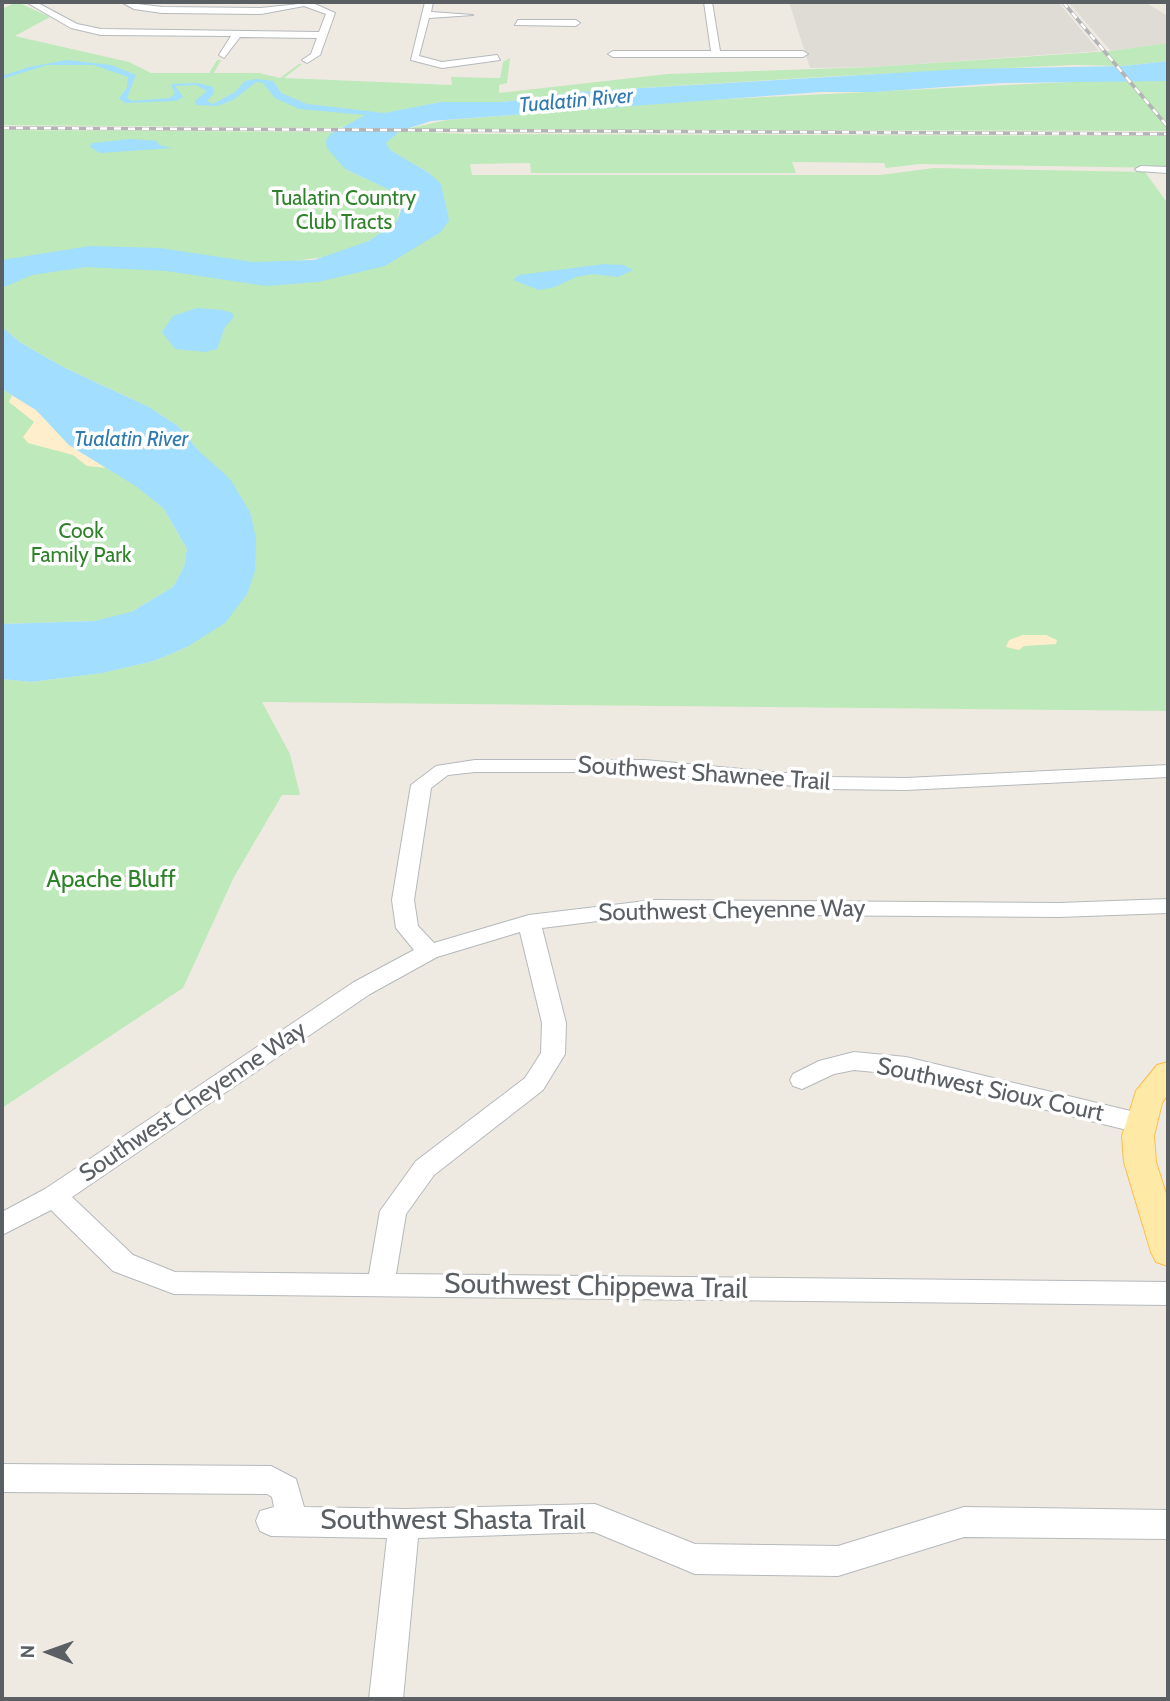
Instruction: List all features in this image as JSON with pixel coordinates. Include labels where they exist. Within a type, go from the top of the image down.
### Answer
[{"type":"main road","points":[[1168,1073],[1147,1099],[1139,1123],[1140,1163],[1168,1252]]},
{"type":"street","points":[[30,2],[74,26],[100,32],[323,35]]},
{"type":"street","points":[[125,2],[132,2]]},
{"type":"street","points":[[125,2],[156,10],[247,11],[310,3],[331,13],[314,55],[307,60]]},
{"type":"street","points":[[247,11],[254,2]]},
{"type":"street","points":[[429,2],[413,56],[417,61],[452,65],[497,58]]},
{"type":"street","points":[[708,2],[716,53]]},
{"type":"street","points":[[425,15],[469,15]]},
{"type":"street","points":[[517,33],[519,17],[576,23]]},
{"type":"street","points":[[224,55],[236,35]]},
{"type":"street","points":[[612,54],[803,54]]},
{"type":"street","points":[[1141,169],[1168,170]]},
{"type":"street","name":"Southwest Shawnee Trail","points":[[429,952],[407,928],[403,900],[422,785],[443,769],[475,766],[645,766],[827,783],[906,784],[1168,771]]},
{"type":"street","name":"Southwest Cheyenne Way","points":[[2,1224],[54,1196],[362,988],[429,952],[530,922],[654,907],[1059,910],[1168,906]]},
{"type":"street","points":[[381,1284],[393,1211],[425,1168],[534,1083],[553,1054],[554,1023],[530,922]]},
{"type":"street","name":"Southwest Sioux Court","points":[[802,1080],[828,1067],[854,1062],[906,1066],[1139,1123]]},
{"type":"street","name":"Southwest Chippewa Trail","points":[[54,1196],[123,1263],[174,1283],[1168,1294]]},
{"type":"street","name":"Southwest Shasta Trail","points":[[2,1478],[271,1480],[285,1489],[289,1506],[279,1521],[404,1524],[595,1518],[695,1559],[838,1561],[964,1522],[1168,1525]]},
{"type":"street","points":[[386,1699],[404,1524]]},
{"type":"shaded area","points":[[789,2],[1058,2],[1099,51],[874,67],[810,68]]},
{"type":"shaded area","points":[[1068,2],[1145,2],[1168,16],[1168,43],[1111,51]]},
{"type":"green space","points":[[17,2],[50,17],[15,36],[129,62],[151,73],[209,73],[217,60],[221,60],[214,73],[259,73],[280,78],[302,64],[284,78],[452,85],[451,77],[500,78],[503,62],[510,58],[507,83],[499,85],[499,93],[668,74],[874,67],[1111,51],[1168,43],[1168,61],[1125,66],[1073,65],[838,76],[576,92],[503,102],[441,102],[367,117],[339,128],[2,125],[2,9]]},
{"type":"green space","points":[[1109,80],[1168,81],[1168,131],[406,129],[447,120],[706,100]]},
{"type":"green space","points":[[2,130],[336,132],[345,169],[398,194],[401,201],[397,221],[369,241],[333,256],[286,262],[320,262],[371,242],[400,221],[431,174],[389,150],[385,143],[400,131],[471,134],[1168,136],[1168,168],[919,164],[886,168],[884,163],[792,162],[796,173],[531,173],[530,163],[470,164],[472,175],[880,175],[934,168],[1145,172],[1168,204],[1168,711],[262,702],[290,754],[300,795],[282,795],[234,877],[183,988],[2,1108],[2,679],[31,682],[101,673],[154,661],[187,647],[199,451],[178,426],[149,407],[65,368],[21,343],[2,327],[2,288],[10,283],[2,279]]},
{"type":"green space","name":"Cook Family Park","points":[[2,389],[36,410],[69,445],[138,487],[164,509],[187,549],[184,567],[173,587],[129,613],[94,621],[2,624]]},
{"type":"sand","points":[[12,395],[36,410],[69,445],[106,468],[87,466],[73,455],[28,443],[23,437],[34,422],[9,402]]},
{"type":"sand","points":[[1023,635],[1046,635],[1057,640],[1056,644],[1024,646],[1019,650],[1006,647],[1009,640]]},
{"type":"water","name":"Tualatin River","points":[[67,60],[111,65],[136,75],[127,98],[132,101],[169,98],[175,94],[171,84],[198,83],[213,87],[214,93],[207,101],[213,104],[235,92],[245,81],[256,79],[273,81],[281,93],[307,104],[384,113],[441,102],[503,102],[576,92],[963,69],[1125,66],[1168,61],[1168,81],[1001,83],[874,92],[820,92],[431,121],[400,131],[386,143],[390,150],[429,173],[441,184],[449,220],[441,232],[385,266],[318,282],[266,286],[166,271],[86,267],[32,275],[2,288],[2,260],[90,246],[160,248],[253,262],[314,260],[369,241],[397,221],[401,210],[398,194],[345,169],[327,148],[326,141],[330,134],[365,115],[299,109],[275,98],[263,83],[256,82],[233,100],[217,106],[196,105],[195,101],[207,91],[196,85],[175,86],[183,97],[176,101],[125,103],[119,98],[127,88],[128,77],[93,65],[47,65],[2,79],[2,76],[29,67]]},
{"type":"water","points":[[130,139],[157,141],[159,145],[172,148],[100,153],[89,146],[93,143]]},
{"type":"water","points":[[604,264],[624,265],[633,270],[618,277],[593,274],[576,277],[555,287],[539,290],[513,280],[519,275]]},
{"type":"water","points":[[197,308],[222,310],[232,313],[234,317],[225,327],[217,349],[205,352],[175,349],[162,332],[173,316]]},
{"type":"water","name":"Tualatin River","points":[[2,327],[21,343],[65,368],[149,407],[178,426],[199,451],[230,479],[250,512],[256,538],[255,571],[247,594],[225,623],[187,647],[154,661],[102,673],[31,682],[2,679],[2,624],[94,621],[131,612],[173,587],[184,567],[187,549],[164,509],[137,487],[69,445],[36,410],[2,389]]},
{"type":"railway","points":[[1063,2],[1168,127]]},
{"type":"railway","points":[[2,128],[1168,134]]},
{"type":"park label","name":"Tualatin Country Club Tracts","points":[[344,211]]},
{"type":"park label","name":"Apache Bluff","points":[[111,880]]}]
